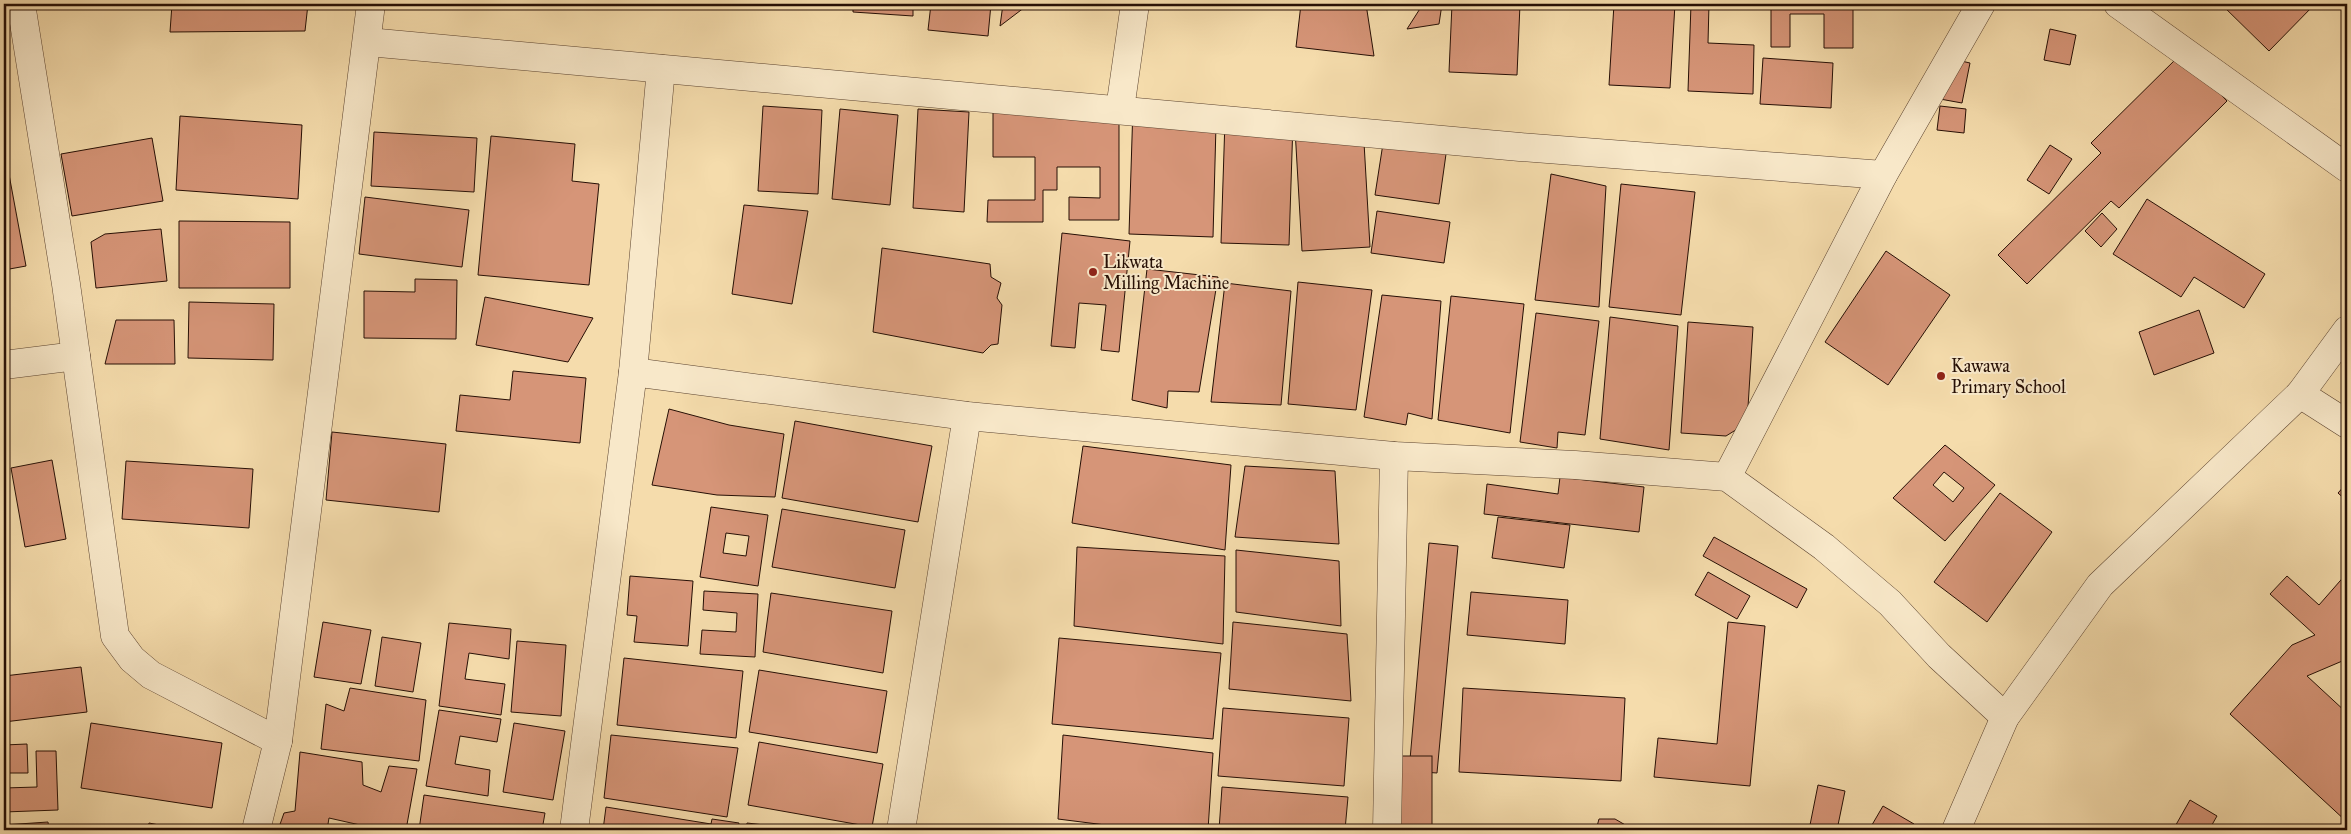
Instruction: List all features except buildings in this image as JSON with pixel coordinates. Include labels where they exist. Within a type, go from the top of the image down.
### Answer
[{"type":"street","points":[[21,4],[76,356],[115,636],[132,659],[152,675],[278,741]]},
{"type":"street","points":[[256,830],[278,741],[368,42],[371,4]]},
{"type":"street","points":[[1120,109],[1135,4]]},
{"type":"street","points":[[1727,477],[1883,175],[1981,4]]},
{"type":"street","points":[[2118,4],[2347,168]]},
{"type":"street","points":[[368,42],[1120,109],[1520,147],[1883,175]]},
{"type":"street","points":[[574,830],[633,372],[661,69]]},
{"type":"street","points":[[1956,830],[2005,717],[2100,585],[2300,394],[2347,330]]},
{"type":"street","points":[[4,366],[76,356]]},
{"type":"street","points":[[633,372],[968,416],[1394,456],[1575,465],[1727,477],[1824,547],[1890,603],[1939,656],[2005,717]]},
{"type":"street","points":[[2300,394],[2347,424]]},
{"type":"street","points":[[901,830],[968,416]]},
{"type":"street","points":[[1387,830],[1394,456]]},
{"type":"place","name":"Likwata Milling Machine","points":[[1093,272]]},
{"type":"place","name":"Kawawa Primary School","points":[[1941,376]]}]
